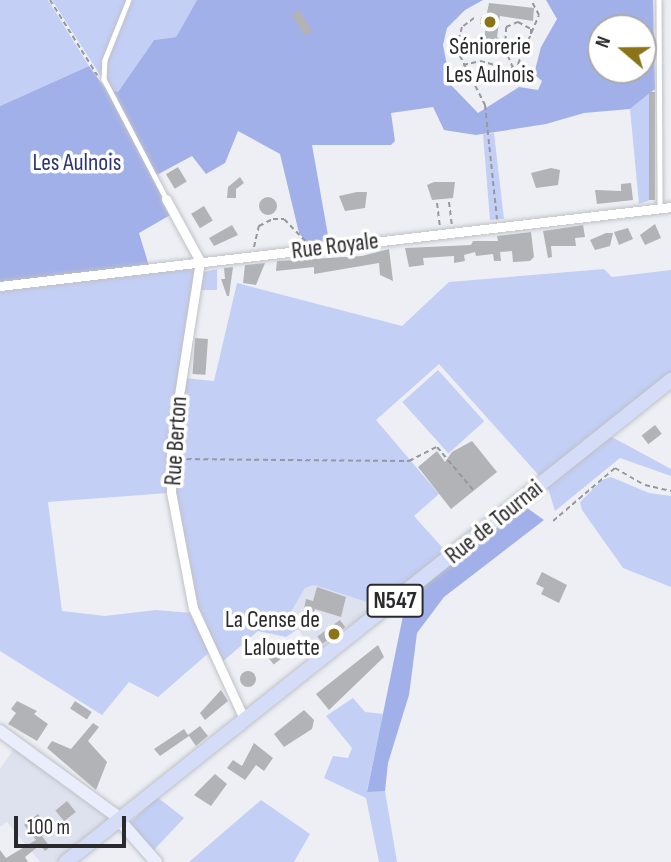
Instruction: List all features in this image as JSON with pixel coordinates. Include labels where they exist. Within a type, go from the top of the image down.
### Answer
[{"type":"main road","name":"Rue de Tournai","points":[[118,821],[671,380]]},
{"type":"main road","name":"N547","points":[[66,862],[118,821]]},
{"type":"street","points":[[166,199],[200,261]]},
{"type":"street","name":"Rue Royale","points":[[0,285],[671,207]]},
{"type":"street","name":"Rue Berton","points":[[200,261],[170,458],[171,492],[193,608],[245,721]]},
{"type":"street","points":[[0,731],[96,799],[156,862]]},
{"type":"lane","points":[[129,0],[102,70],[109,89],[166,199]]},
{"type":"lane","points":[[659,0],[660,208]]},
{"type":"path","points":[[50,0],[109,89]]},
{"type":"path","points":[[513,68],[531,35],[540,11],[531,0]]},
{"type":"path","points":[[474,18],[462,27],[456,41],[462,65],[485,105],[498,227]]},
{"type":"path","points":[[513,68],[505,48],[507,24],[526,25],[531,35]]},
{"type":"path","points":[[462,65],[480,61],[513,68]]},
{"type":"path","points":[[449,202],[453,232]]},
{"type":"path","points":[[437,203],[441,233]]},
{"type":"path","points":[[254,255],[259,226],[273,219],[284,219],[310,249]]},
{"type":"path","points":[[170,458],[409,461],[437,447],[474,491]]},
{"type":"path","points":[[553,521],[615,468],[645,485],[671,492]]},
{"type":"shaded area","points":[[0,0],[48,0],[89,66],[0,106]]},
{"type":"shaded area","points":[[52,0],[197,0],[176,37],[154,40],[118,92],[109,89]]},
{"type":"shaded area","points":[[649,94],[650,200],[639,204],[630,109]]},
{"type":"shaded area","points":[[494,133],[504,219],[490,220],[483,134]]},
{"type":"shaded area","points":[[197,264],[167,455],[168,493],[48,502],[62,611],[105,616],[156,610],[192,613],[211,651],[158,697],[129,682],[102,715],[0,651],[0,288]]},
{"type":"shaded area","points":[[217,269],[217,290],[201,290],[204,272]]},
{"type":"shaded area","points":[[604,269],[612,277],[671,270],[671,375],[543,480],[439,364],[376,420],[439,494],[414,516],[449,555],[382,607],[314,585],[305,588],[288,617],[298,629],[286,637],[258,631],[221,663],[196,610],[172,468],[183,378],[214,381],[237,283],[402,326],[449,282]]},
{"type":"shaded area","points":[[438,370],[484,421],[448,453],[402,402]]},
{"type":"shaded area","points":[[610,436],[671,469],[671,476],[620,458],[555,511],[547,485]]},
{"type":"shaded area","points":[[611,477],[649,493],[671,496],[671,587],[623,568],[582,510],[580,502],[602,480]]},
{"type":"shaded area","points":[[314,585],[382,607],[320,657],[288,617],[305,588]]},
{"type":"shaded area","points":[[353,698],[365,712],[383,714],[367,791],[385,791],[397,862],[379,862],[366,798],[324,778],[333,756],[348,758],[352,748],[326,716]]},
{"type":"shaded area","points":[[15,747],[112,815],[57,862],[40,862],[7,822],[0,827],[0,769]]},
{"type":"shaded area","points":[[157,797],[184,818],[153,851],[130,823]]},
{"type":"shaded area","points":[[261,800],[310,834],[294,862],[189,862]]},
{"type":"green space","name":"Les Aulnois","points":[[197,0],[483,0],[465,10],[447,28],[443,45],[451,85],[478,113],[519,87],[538,90],[542,81],[534,74],[541,47],[557,19],[546,0],[653,0],[653,14],[587,14],[587,84],[655,84],[655,89],[630,109],[584,113],[546,124],[476,135],[444,130],[433,107],[391,113],[395,141],[391,145],[312,145],[329,241],[307,243],[299,233],[280,154],[238,131],[225,163],[206,174],[192,156],[153,177],[172,214],[139,233],[149,266],[0,284],[0,106],[89,66],[105,88],[118,92],[154,40],[176,37]]},
{"type":"green space","points":[[523,505],[544,520],[444,597],[417,633],[409,695],[388,763],[385,791],[367,792],[406,601]]},
{"type":"building","name":"Séniorerie Les Aulnois","points":[[489,3],[534,8],[533,21],[500,16],[497,37],[502,40],[484,42],[486,25],[480,24],[481,17],[486,18]]},
{"type":"building","points":[[299,10],[312,31],[305,36],[291,15]]},
{"type":"building","points":[[649,92],[655,92],[655,200],[649,200]]},
{"type":"building","points":[[178,167],[187,182],[175,189],[166,174]]},
{"type":"building","points":[[551,168],[560,170],[558,185],[536,188],[531,173]]},
{"type":"building","points":[[240,177],[244,183],[236,189],[236,198],[227,198],[228,187]]},
{"type":"building","points":[[434,182],[455,182],[453,198],[432,200],[427,185]]},
{"type":"building","points":[[631,183],[633,200],[597,204],[595,190],[621,191],[621,184]]},
{"type":"building","points":[[367,192],[365,208],[345,211],[339,196]]},
{"type":"building","points":[[264,197],[272,197],[277,206],[275,213],[264,215],[259,210],[259,202]]},
{"type":"building","points":[[204,206],[213,221],[200,228],[191,214]]},
{"type":"building","points":[[655,224],[661,238],[645,245],[640,235]]},
{"type":"building","points":[[232,225],[238,235],[214,246],[209,238]]},
{"type":"building","points":[[583,225],[585,237],[575,238],[576,246],[551,246],[552,257],[548,258],[543,231]]},
{"type":"building","points":[[628,228],[633,239],[619,245],[614,232]]},
{"type":"building","points":[[531,232],[534,257],[530,261],[513,262],[512,251],[500,252],[501,261],[494,261],[493,254],[476,256],[475,252],[464,255],[465,261],[454,263],[454,256],[423,258],[424,265],[409,267],[405,248],[471,245],[473,241],[498,241],[497,236]]},
{"type":"building","points":[[613,233],[610,246],[595,250],[590,240]]},
{"type":"building","points":[[389,249],[393,281],[380,275],[379,263],[314,274],[314,267],[276,271],[277,261],[362,256]]},
{"type":"building","points":[[265,263],[256,285],[243,283],[245,265]]},
{"type":"building","points":[[233,267],[227,296],[221,279],[225,279],[224,268]]},
{"type":"building","points":[[195,338],[208,339],[205,375],[192,374]]},
{"type":"building","points":[[655,425],[662,434],[648,444],[642,435]]},
{"type":"building","points":[[472,441],[497,472],[451,509],[418,467],[437,451],[445,462],[452,452]]},
{"type":"building","points":[[542,572],[567,585],[559,603],[541,594],[544,588],[536,584]]},
{"type":"building","points":[[317,587],[346,597],[341,617],[315,609],[311,622],[302,620],[306,599],[313,601]]},
{"type":"building","points":[[340,620],[345,627],[323,644],[317,636]]},
{"type":"building","points":[[266,640],[281,659],[274,664],[259,646]]},
{"type":"building","points":[[378,645],[384,657],[329,710],[316,694]]},
{"type":"building","points":[[245,671],[251,671],[256,679],[254,685],[245,687],[240,682],[240,676]]},
{"type":"building","points":[[221,690],[228,701],[205,720],[200,713]]},
{"type":"building","points":[[17,701],[37,711],[34,714],[48,724],[37,741],[8,724],[16,713],[11,709]]},
{"type":"building","points":[[75,701],[92,712],[87,719],[70,709]]},
{"type":"building","points":[[304,710],[314,720],[312,729],[284,747],[274,734]]},
{"type":"building","points":[[93,723],[99,727],[88,741],[107,762],[96,790],[47,748],[52,741],[71,749]]},
{"type":"building","points":[[200,726],[208,736],[196,746],[189,736],[160,756],[154,749],[184,729],[188,735]]},
{"type":"building","points":[[254,743],[273,758],[264,771],[256,765],[245,780],[227,768],[233,760],[242,766]]},
{"type":"building","points":[[215,774],[227,784],[211,806],[194,795]]},
{"type":"building","points":[[67,801],[76,812],[64,821],[55,810]]},
{"type":"building","points":[[38,814],[50,829],[42,836],[50,847],[45,851],[40,845],[25,857],[28,862],[0,862],[0,850],[6,858],[36,840],[24,825]]},
{"type":"place","name":"Séniorerie Les Aulnois","points":[[490,22]]},
{"type":"place","name":"La Cense de Lalouette","points":[[334,634]]}]
